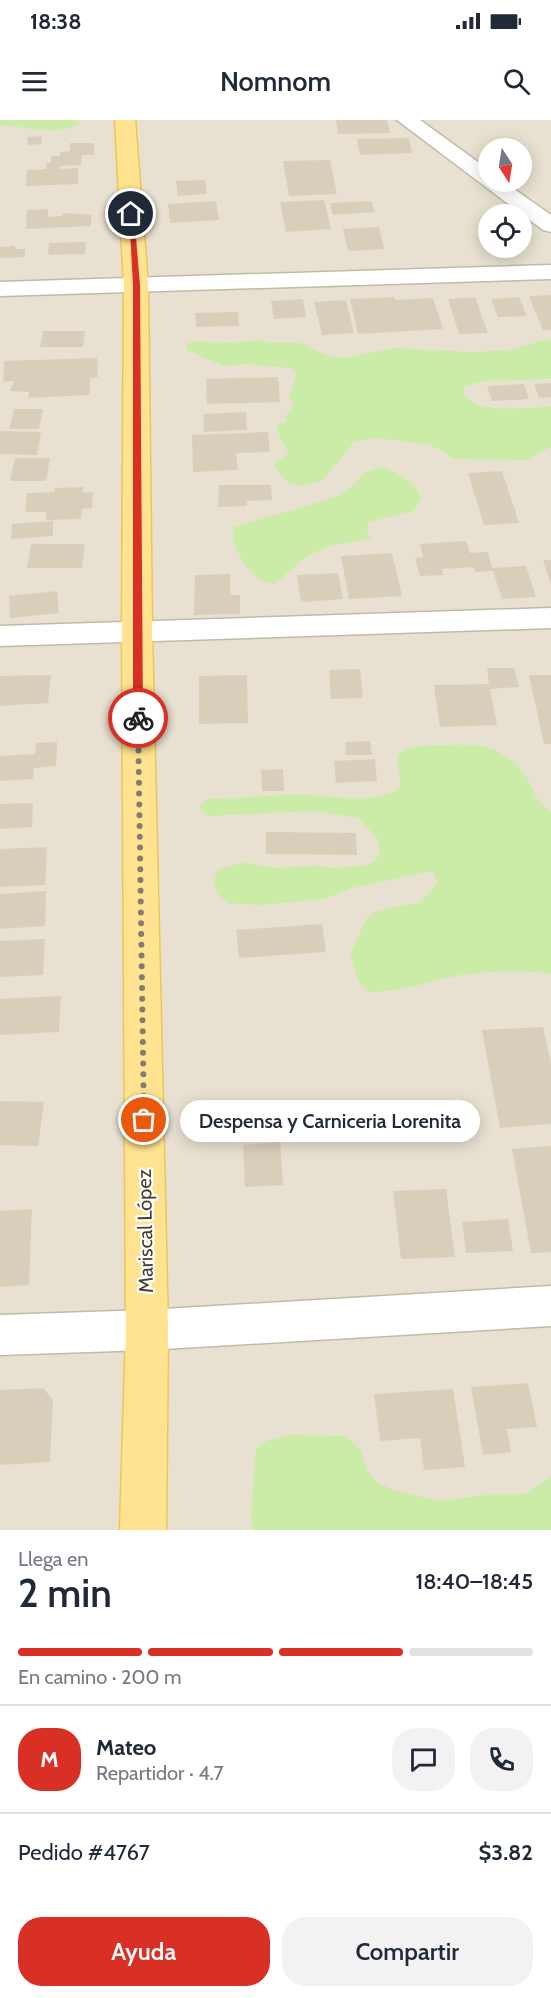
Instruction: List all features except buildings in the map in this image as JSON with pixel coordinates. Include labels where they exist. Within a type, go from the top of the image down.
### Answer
[{"type":"main road","name":"Mariscal López","points":[[125,120],[136,285],[137,632],[147,1330],[143,1530]]},
{"type":"street","points":[[407,120],[478,172]]},
{"type":"street","points":[[505,192],[551,225]]},
{"type":"street","points":[[0,289],[551,272]]},
{"type":"street","points":[[0,636],[551,618]]},
{"type":"street","points":[[0,1335],[147,1330],[551,1306]]},
{"type":"shaded area","points":[[0,120],[551,120],[551,1530],[0,1530]]},
{"type":"green space","points":[[0,120],[82,121],[64,129],[43,130],[0,125]]},
{"type":"green space","points":[[551,339],[551,379],[484,381],[465,386],[463,392],[479,405],[490,407],[551,407],[551,447],[527,460],[453,459],[437,448],[425,444],[377,438],[354,442],[323,480],[300,486],[288,482],[276,469],[274,462],[284,458],[289,452],[280,438],[276,424],[287,422],[285,416],[292,409],[293,403],[289,397],[297,374],[291,368],[246,364],[223,366],[187,350],[186,344],[196,341],[228,343],[260,340],[270,343],[301,343],[325,355],[345,358],[395,348],[470,352],[513,350]]},
{"type":"green space","points":[[384,467],[413,483],[421,497],[414,511],[368,522],[367,530],[371,539],[321,550],[306,558],[272,584],[258,578],[244,562],[236,548],[233,527],[336,497],[349,489],[368,471]]},
{"type":"green space","points":[[432,745],[483,746],[505,755],[525,775],[537,799],[551,813],[551,974],[474,973],[401,989],[369,992],[358,981],[350,955],[366,919],[377,911],[420,902],[438,883],[432,871],[352,888],[324,899],[261,905],[229,903],[217,894],[214,881],[217,870],[243,862],[273,868],[363,866],[376,860],[380,849],[377,838],[358,818],[314,811],[207,816],[198,807],[208,799],[293,795],[354,798],[378,796],[400,788],[397,764],[404,748]]},
{"type":"green space","points":[[291,1435],[344,1436],[361,1450],[367,1470],[374,1480],[393,1490],[439,1501],[493,1494],[525,1494],[551,1477],[551,1530],[253,1530],[251,1516],[256,1448],[268,1440]]},
{"type":"way so far","points":[[138,718],[144,1120]]},
{"type":"place","name":"Despensa y Carniceria Lorenita","points":[[144,1120]]},
{"type":"route","points":[[131,214],[136,285],[138,718]]}]
